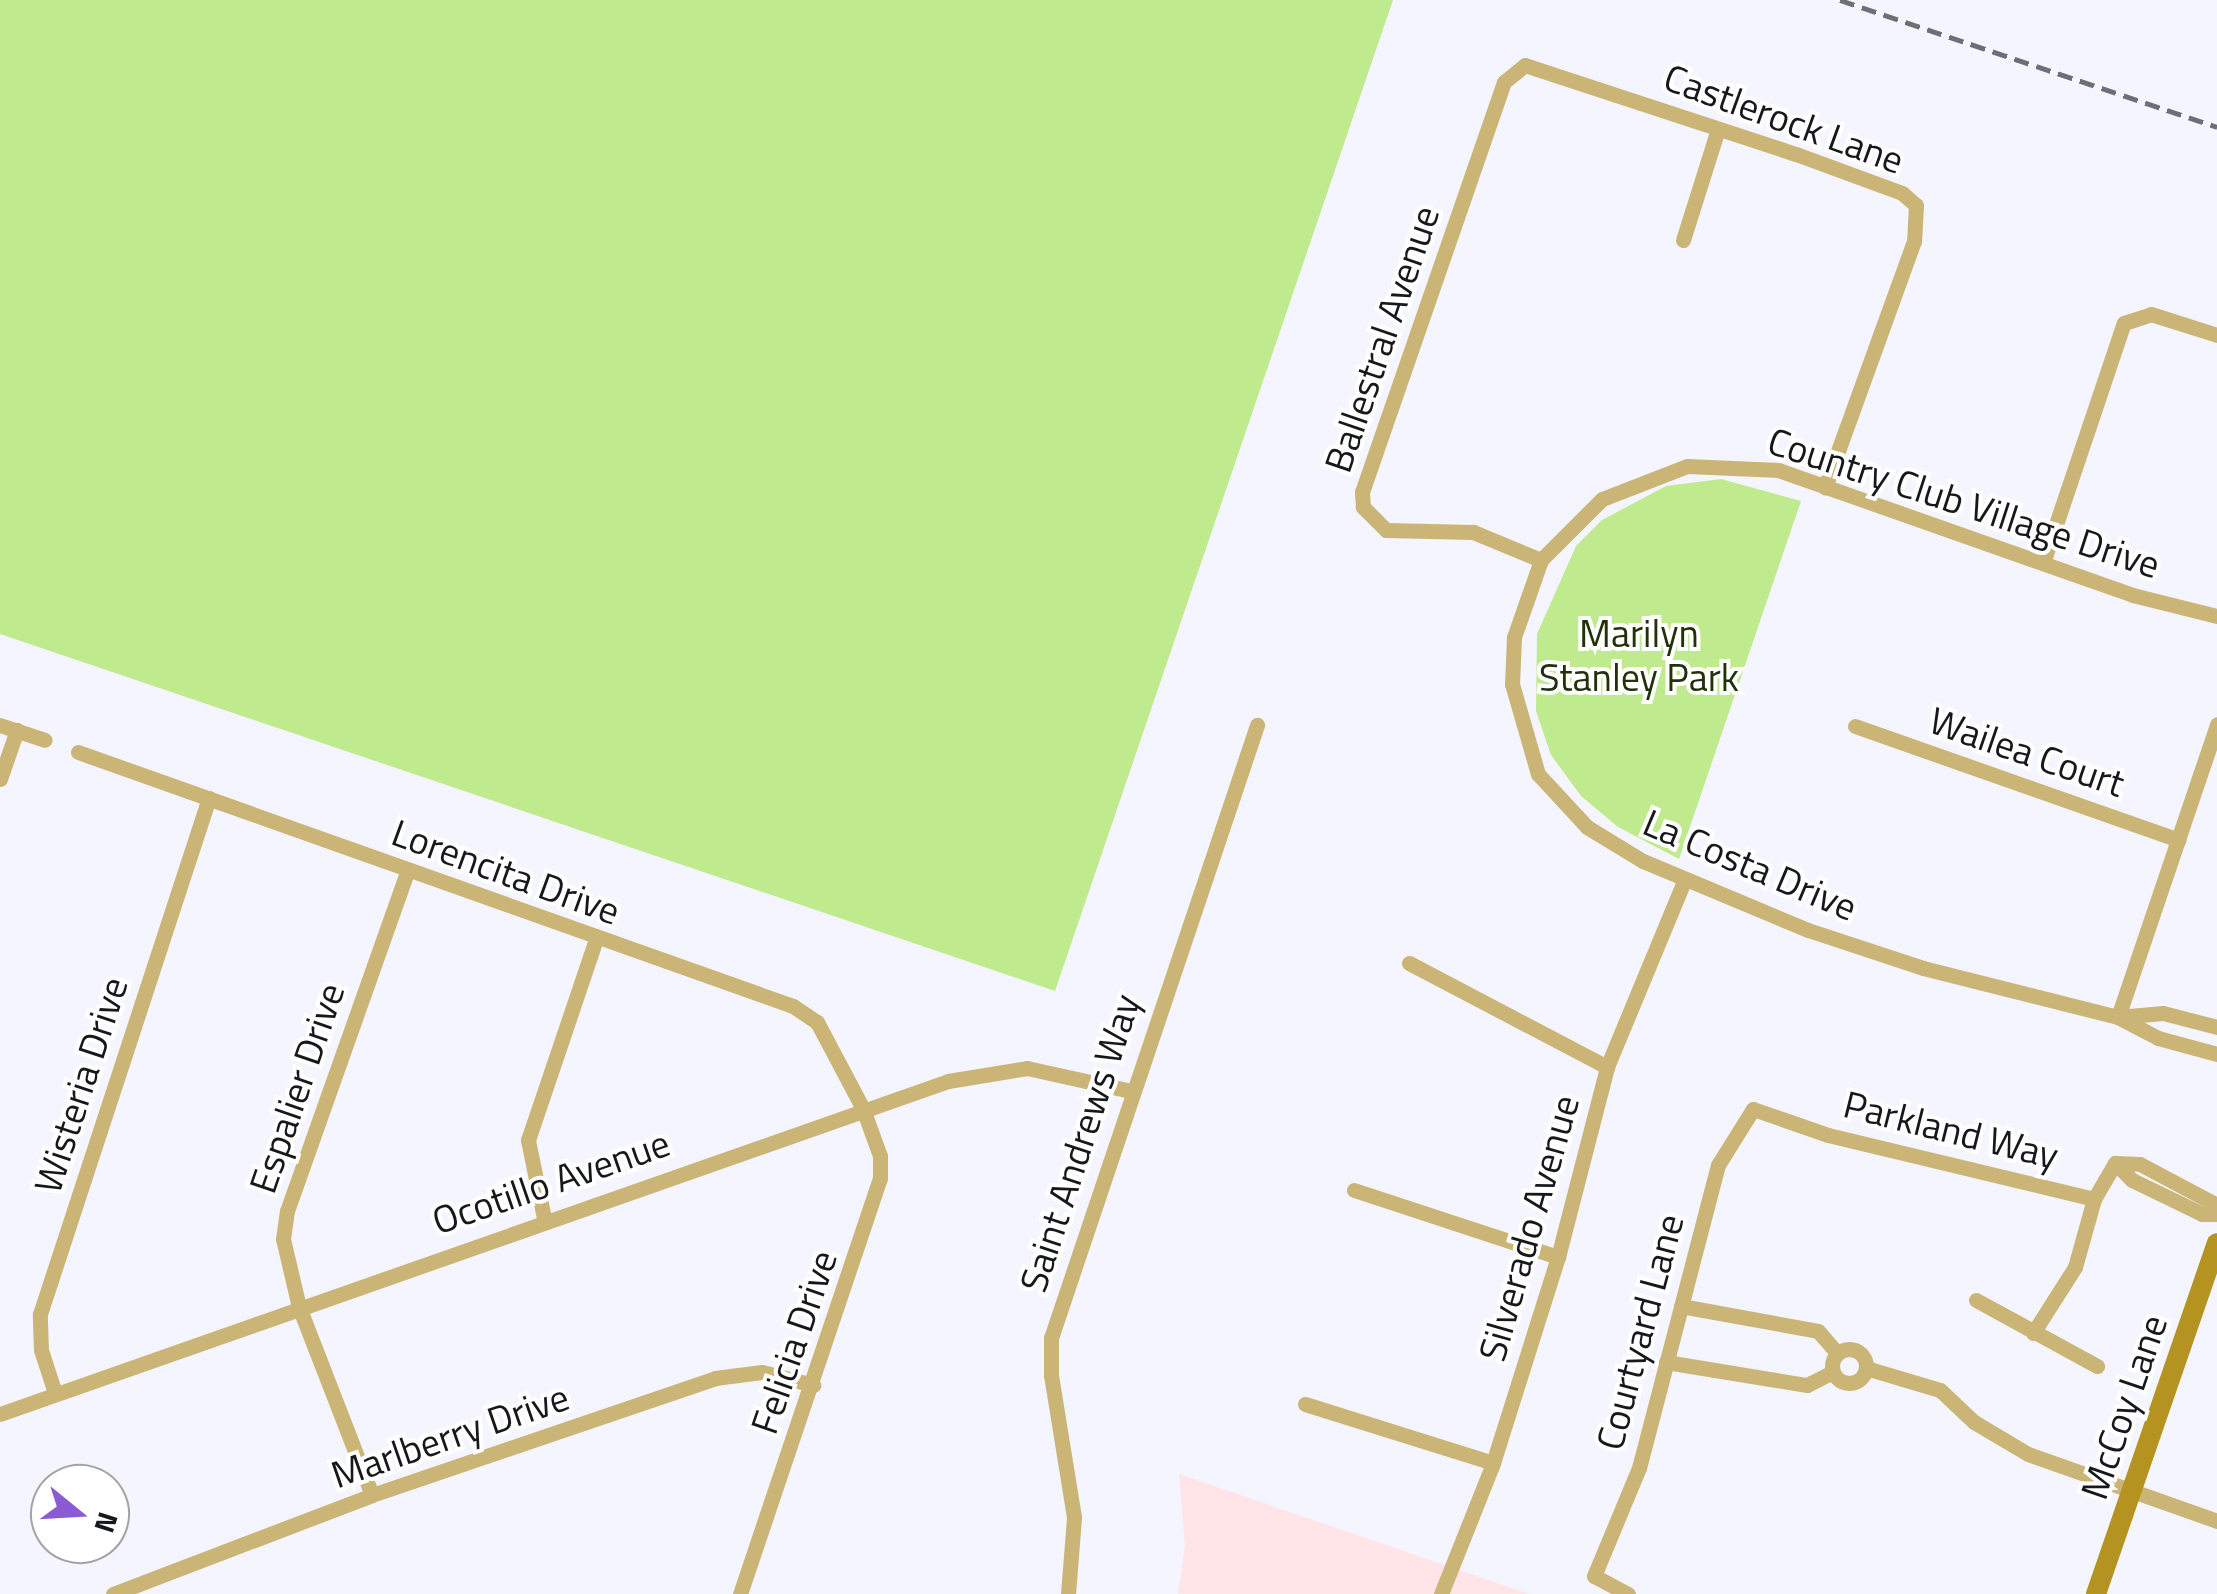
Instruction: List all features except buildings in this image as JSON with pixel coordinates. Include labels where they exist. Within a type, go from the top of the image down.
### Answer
[{"type":"street","name":"Castlerock Lane","points":[[1516,68],[1535,64],[1902,194],[1916,205],[1914,240],[1825,487]]},
{"type":"street","name":"Ballestral Avenue","points":[[1516,68],[1504,82],[1362,507],[1386,530],[1474,532],[1540,560]]},
{"type":"street","points":[[1683,240],[1718,129]]},
{"type":"street","points":[[2043,563],[2113,352],[2134,316],[2151,314],[2217,335]]},
{"type":"street","name":"Country Club Village Drive","points":[[1540,560],[1602,499],[1687,466],[1780,470],[2043,563],[2217,616]]},
{"type":"street","name":"La Costa Drive","points":[[1540,560],[1514,637],[1512,684],[1538,774],[1588,827],[1684,881],[1923,968],[2118,1017],[2158,1038],[2217,1054]]},
{"type":"street","points":[[2118,1017],[2217,724]]},
{"type":"street","points":[[0,725],[45,740]]},
{"type":"street","name":"Saint Andrews Way","points":[[1068,1594],[1074,1517],[1051,1376],[1051,1338],[1257,725]]},
{"type":"street","name":"Wailea Court","points":[[1855,726],[2178,840]]},
{"type":"street","points":[[0,780],[17,730]]},
{"type":"street","name":"Lorencita Drive","points":[[78,752],[803,1010],[839,1056],[862,1109]]},
{"type":"street","name":"Wisteria Drive","points":[[55,1393],[41,1350],[40,1314],[209,798]]},
{"type":"street","name":"Espalier Drive","points":[[372,1496],[298,1307],[284,1239],[287,1211],[407,872]]},
{"type":"street","name":"Silverado Avenue","points":[[1441,1594],[1493,1464],[1558,1257],[1607,1067],[1684,881]]},
{"type":"street","points":[[544,1218],[528,1140],[596,939]]},
{"type":"street","points":[[1409,963],[1607,1067]]},
{"type":"street","name":"La Costa Drive","points":[[2118,1017],[2163,1013],[2217,1026]]},
{"type":"street","name":"Ocotillo Avenue","points":[[0,1414],[544,1218],[948,1080],[1028,1068],[1131,1092]]},
{"type":"street","name":"Felicia Drive","points":[[740,1594],[814,1386],[880,1178],[862,1109]]},
{"type":"street","name":"Parkland Way","points":[[1753,1109],[1828,1134],[2094,1199],[2115,1162]]},
{"type":"street","name":"Courtyard Lane","points":[[1628,1594],[1594,1576],[1639,1468],[1718,1165],[1753,1109]]},
{"type":"street","points":[[2115,1162],[2140,1164],[2217,1204]]},
{"type":"street","points":[[2115,1162],[2132,1180],[2202,1214],[2217,1214]]},
{"type":"street","points":[[1354,1190],[1558,1257]]},
{"type":"street","points":[[2033,1333],[2075,1266],[2094,1199]]},
{"type":"street","name":"McCoy Lane","points":[[2096,1594],[2209,1292],[2217,1243]]},
{"type":"street","points":[[1976,1300],[2097,1366]]},
{"type":"street","points":[[1681,1306],[1818,1331],[1838,1353]]},
{"type":"street","points":[[1838,1353],[1856,1349],[1866,1368],[1940,1390],[2007,1444],[2131,1494],[2217,1521]]},
{"type":"street","points":[[1666,1362],[1807,1386],[1833,1372],[1838,1353]]},
{"type":"street","points":[[1833,1372],[1854,1382],[1866,1368]]},
{"type":"street","name":"Marlberry Drive","points":[[113,1594],[372,1496],[715,1378],[762,1372],[814,1386]]},
{"type":"street","points":[[1305,1404],[1493,1464]]},
{"type":"shaded area","points":[[1179,1474],[1529,1594],[1178,1594],[1185,1546]]},
{"type":"green space","points":[[0,0],[1393,0],[1055,991],[0,634]]},
{"type":"green space","name":"Marilyn Stanley Park","points":[[1721,479],[1801,501],[1679,859],[1618,827],[1581,796],[1551,755],[1536,711],[1537,634],[1576,546],[1602,520],[1666,486]]},
{"type":"railway","points":[[1840,0],[2217,127]]}]
